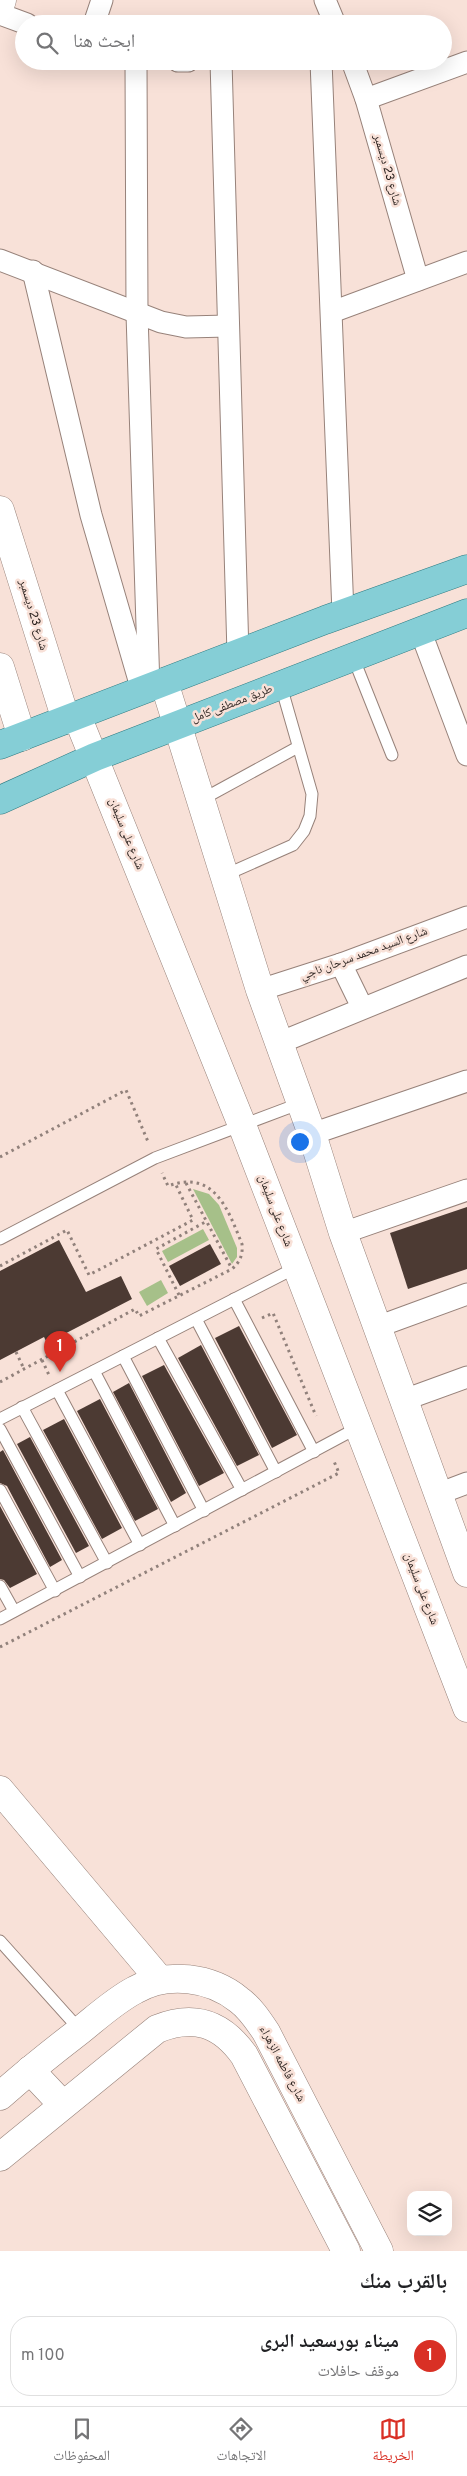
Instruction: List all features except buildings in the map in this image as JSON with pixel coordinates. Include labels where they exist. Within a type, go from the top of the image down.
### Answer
[{"type":"main road","points":[[11,741],[343,613],[467,569]]},
{"type":"main road","name":"طريق مصطفى كامل","points":[[0,800],[95,757],[177,724],[281,686],[353,656],[467,613]]},
{"type":"street","points":[[0,6],[2,0]]},
{"type":"street","points":[[97,15],[102,0]]},
{"type":"street","points":[[320,0],[321,15]]},
{"type":"street","points":[[325,0],[331,15]]},
{"type":"street","points":[[0,14],[15,20]]},
{"type":"street","points":[[452,67],[467,62]]},
{"type":"street","points":[[136,70],[137,314],[152,687]]},
{"type":"street","points":[[221,70],[238,654]]},
{"type":"street","points":[[321,70],[343,613]]},
{"type":"street","name":"شارع 23 ديسمبر","points":[[355,70],[366,99],[418,280]]},
{"type":"street","points":[[366,99],[445,70]]},
{"type":"street","points":[[0,260],[104,298],[137,314],[186,327],[228,326]]},
{"type":"street","points":[[332,312],[467,262]]},
{"type":"street","points":[[33,271],[91,515],[152,687],[177,724],[260,990],[312,1134],[343,1233],[467,1573]]},
{"type":"street","name":"شارع 23 ديسمبر","points":[[0,510],[72,718]]},
{"type":"street","points":[[420,630],[463,730],[467,755]]},
{"type":"street","points":[[0,667],[11,741]]},
{"type":"street","name":"شارع على سليمان","points":[[72,718],[95,757],[242,1125],[467,1708]]},
{"type":"street","name":"شارع السيد محمد سرحان ناجي","points":[[260,990],[341,964],[467,917]]},
{"type":"street","points":[[341,964],[362,1008]]},
{"type":"street","points":[[279,1044],[362,1008],[466,969]]},
{"type":"street","points":[[312,1134],[467,1081]]},
{"type":"street","points":[[343,1233],[467,1190]]},
{"type":"street","points":[[377,1327],[467,1294]]},
{"type":"street","points":[[404,1400],[467,1377]]},
{"type":"street","points":[[438,1494],[467,1483]]},
{"type":"street","points":[[0,1790],[160,1980]]},
{"type":"street","name":"شارع فاطمه الزهراء","points":[[0,2096],[80,2030],[137,1988],[160,1980],[181,1979],[202,1981],[222,1989],[239,2000],[254,2014],[270,2041],[379,2251]]},
{"type":"street","points":[[0,2157],[62,2104],[157,2029],[172,2023],[189,2021],[206,2024],[221,2031],[234,2042],[244,2055],[346,2251]]},
{"type":"street","points":[[30,2070],[62,2104]]},
{"type":"lane","points":[[353,656],[392,755]]},
{"type":"lane","points":[[223,876],[293,845],[304,831],[310,816],[312,794],[281,686]]},
{"type":"lane","points":[[200,800],[298,747]]},
{"type":"lane","points":[[0,1239],[155,1158],[301,1102]]},
{"type":"lane","points":[[0,1418],[297,1268]]},
{"type":"lane","points":[[234,1300],[314,1452]]},
{"type":"lane","points":[[196,1318],[276,1472]]},
{"type":"lane","points":[[158,1338],[242,1490]]},
{"type":"lane","points":[[122,1356],[204,1511]]},
{"type":"lane","points":[[94,1371],[175,1526]]},
{"type":"lane","points":[[57,1390],[140,1545]]},
{"type":"lane","points":[[22,1407],[107,1563]]},
{"type":"lane","points":[[0,1619],[359,1428]]},
{"type":"lane","points":[[0,1429],[80,1577]]},
{"type":"lane","points":[[0,1490],[54,1591]]},
{"type":"lane","points":[[0,1586],[14,1611]]},
{"type":"lane","points":[[1,1944],[80,2030]]},
{"type":"path","points":[[0,1157],[126,1090],[168,1186],[186,1182],[209,1188],[224,1201],[242,1244],[241,1258],[232,1269],[139,1316],[135,1309],[0,1382]]},
{"type":"path","points":[[186,1182],[232,1269]]},
{"type":"path","points":[[0,1266],[67,1230],[90,1275],[193,1220],[175,1183]]},
{"type":"path","points":[[179,1296],[156,1249],[207,1221]]},
{"type":"path","points":[[16,1352],[24,1369]]},
{"type":"green space","points":[[193,1189],[209,1194],[219,1205],[237,1248],[237,1257],[232,1264]]},
{"type":"green space","points":[[203,1229],[209,1240],[168,1262],[162,1251]]},
{"type":"green space","points":[[161,1280],[168,1293],[147,1306],[139,1292]]},
{"type":"place","name":"ميناء بورسعيد البرى","points":[[60,1372]]}]
